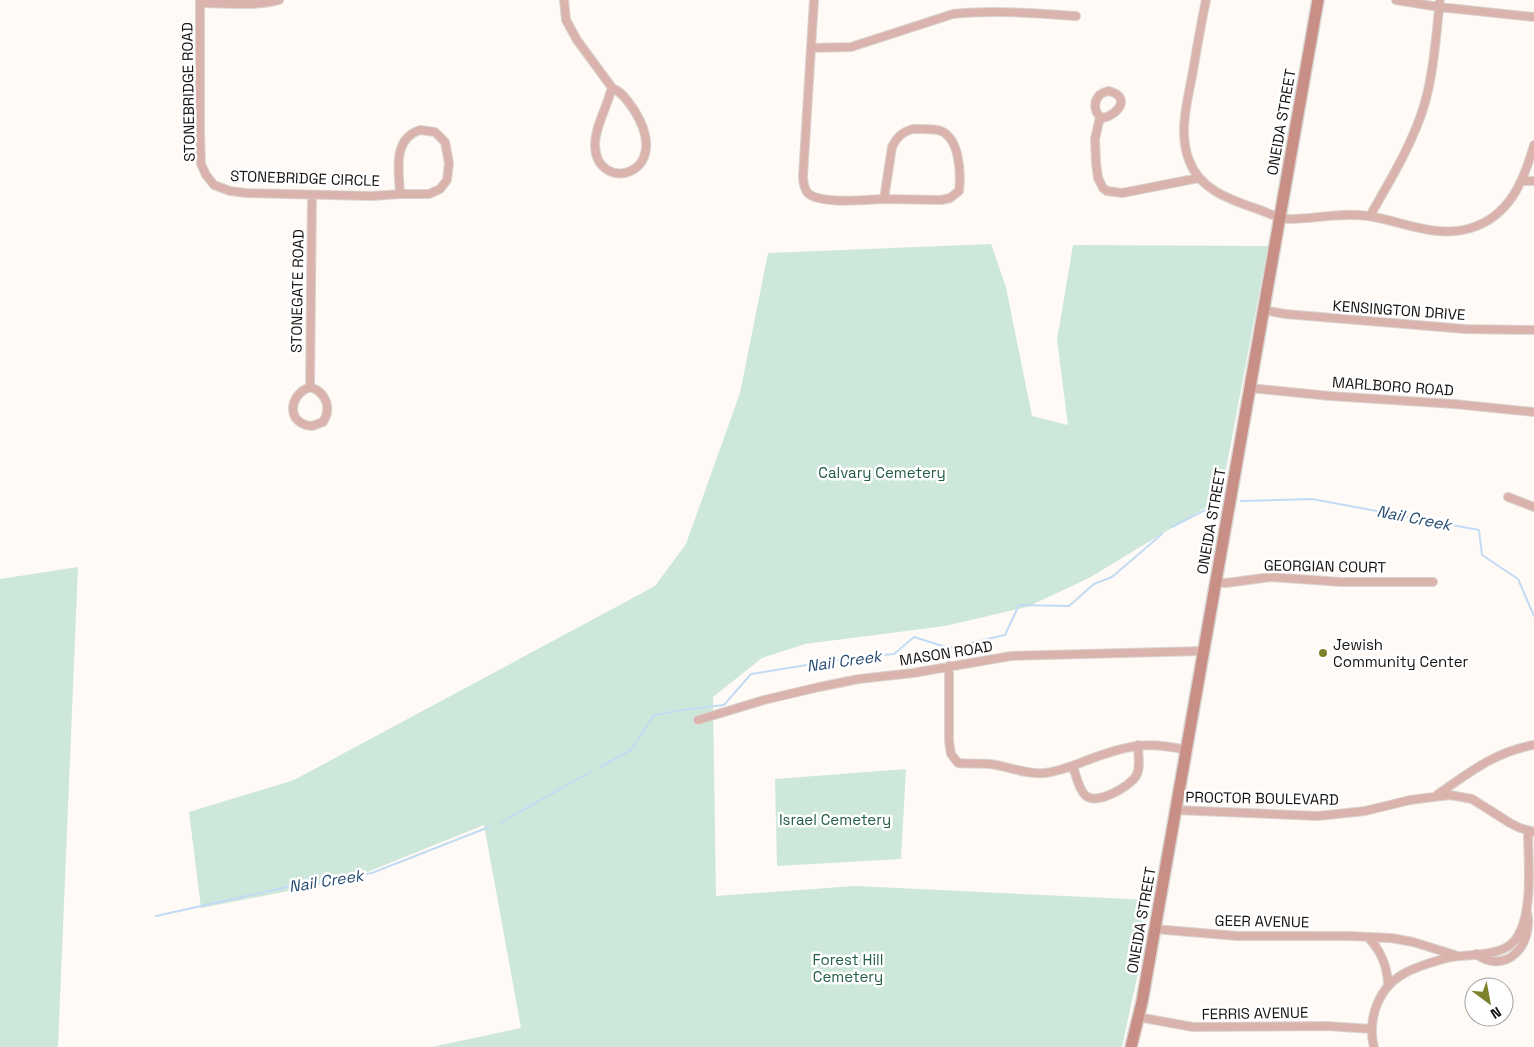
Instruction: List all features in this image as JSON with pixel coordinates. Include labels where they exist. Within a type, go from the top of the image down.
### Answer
[{"type":"street","points":[[200,1],[250,3],[279,0]]},
{"type":"street","points":[[564,0],[566,20],[577,40],[613,88],[619,91],[639,120],[645,140],[645,152],[640,165],[623,175],[605,168],[596,153],[595,145],[597,131],[613,88]]},
{"type":"street","points":[[814,0],[804,182],[808,193],[818,198],[840,200],[941,200],[950,198],[959,191],[960,174],[954,144],[948,136],[938,130],[913,130],[900,135],[892,147],[884,199]]},
{"type":"street","points":[[1206,0],[1186,114],[1184,136],[1189,161],[1199,178],[1216,192],[1229,199],[1286,219],[1342,214],[1370,216],[1427,230],[1457,231],[1472,228],[1486,221],[1501,210],[1514,196],[1522,181],[1534,145]]},
{"type":"street","name":"ONEIDA STREET","points":[[1132,1047],[1155,929],[1318,0]]},
{"type":"street","points":[[1396,0],[1534,17]]},
{"type":"street","name":"STONEBRIDGE ROAD","points":[[200,1],[201,161],[210,182]]},
{"type":"street","points":[[1370,216],[1401,161],[1424,106],[1433,63],[1440,4]]},
{"type":"street","points":[[811,48],[851,46],[953,14],[1027,13],[1076,16]]},
{"type":"street","points":[[1100,117],[1095,139],[1096,163],[1098,178],[1103,188],[1107,191],[1122,193],[1199,178]]},
{"type":"street","name":"STONEBRIDGE CIRCLE","points":[[210,182],[230,192],[372,196],[429,194],[440,189],[446,180],[449,163],[447,148],[442,138],[435,132],[420,130],[408,136],[404,141],[399,151],[400,194]]},
{"type":"street","points":[[1522,181],[1534,181]]},
{"type":"street","name":"STONEGATE ROAD","points":[[310,387],[312,194]]},
{"type":"street","name":"KENSINGTON DRIVE","points":[[1263,310],[1285,314],[1465,329],[1534,330]]},
{"type":"street","points":[[310,387],[322,395],[328,405],[328,411],[323,422],[307,426],[295,418],[292,409],[301,392],[310,387]]},
{"type":"street","name":"MARLBORO ROAD","points":[[1250,388],[1534,412]]},
{"type":"street","points":[[1508,497],[1534,507]]},
{"type":"street","name":"GEORGIAN COURT","points":[[1216,582],[1226,583],[1271,578],[1341,582],[1433,582]]},
{"type":"street","name":"MASON ROAD","points":[[698,720],[764,700],[819,687],[1012,656],[1031,654],[1203,651]]},
{"type":"street","points":[[949,666],[949,741],[951,754],[958,763],[990,764],[1034,774],[1059,771],[1093,758],[1138,745],[1162,745],[1186,750]]},
{"type":"street","points":[[1073,766],[1085,796],[1094,798],[1117,792],[1136,776],[1139,766],[1138,745]]},
{"type":"street","name":"PROCTOR BOULEVARD","points":[[1436,796],[1490,760],[1510,750],[1534,745]]},
{"type":"street","name":"PROCTOR BOULEVARD","points":[[1176,810],[1318,816],[1365,811],[1436,796],[1450,795],[1472,799],[1510,823],[1531,831]]},
{"type":"street","points":[[1374,1047],[1372,1029],[1376,1006],[1388,984],[1401,974],[1418,966],[1449,957],[1494,952],[1504,949],[1518,937],[1527,912],[1531,831]]},
{"type":"street","points":[[1476,954],[1487,960],[1498,960],[1512,958],[1519,954],[1527,944],[1531,930],[1531,921],[1527,912]]},
{"type":"street","name":"GEER AVENUE","points":[[1155,929],[1237,936],[1368,937],[1413,942],[1459,956]]},
{"type":"street","points":[[1368,937],[1380,953],[1387,967],[1388,984]]},
{"type":"street","name":"FERRIS AVENUE","points":[[1138,1017],[1193,1027],[1326,1026],[1372,1029]]},
{"type":"green space","name":"Calvary Cemetery","points":[[991,244],[1006,287],[1032,416],[1068,425],[1057,340],[1073,245],[1268,246],[1221,496],[1213,503],[1089,578],[1027,607],[945,626],[805,644],[762,658],[713,697],[716,896],[855,886],[1150,900],[1138,973],[1122,1047],[432,1047],[521,1028],[484,825],[350,879],[201,908],[189,812],[294,780],[655,586],[686,544],[740,393],[768,253]]},
{"type":"green space","points":[[78,567],[58,1047],[0,1047],[0,579]]},
{"type":"green space","name":"Israel Cemetery","points":[[906,769],[901,859],[777,866],[775,779]]},
{"type":"waterway","name":"Nail Creek","points":[[1241,501],[1312,499],[1479,530],[1482,555],[1518,579],[1534,616]]},
{"type":"waterway","name":"Nail Creek","points":[[1172,527],[1221,502]]},
{"type":"waterway","name":"Nail Creek","points":[[600,767],[631,750],[654,715],[724,705],[751,674],[850,658],[894,654],[914,637],[949,648],[1005,635],[1019,605],[1069,606],[1094,584],[1112,577],[1162,534]]},
{"type":"waterway","name":"Nail Creek","points":[[500,823],[590,772]]},
{"type":"waterway","name":"Nail Creek","points":[[156,916],[287,887],[372,873],[489,827]]},
{"type":"place","name":"Jewish Community Center","points":[[1323,653]]},
{"type":"park label","name":"Forest Hill Cemetery","points":[[848,968]]}]
